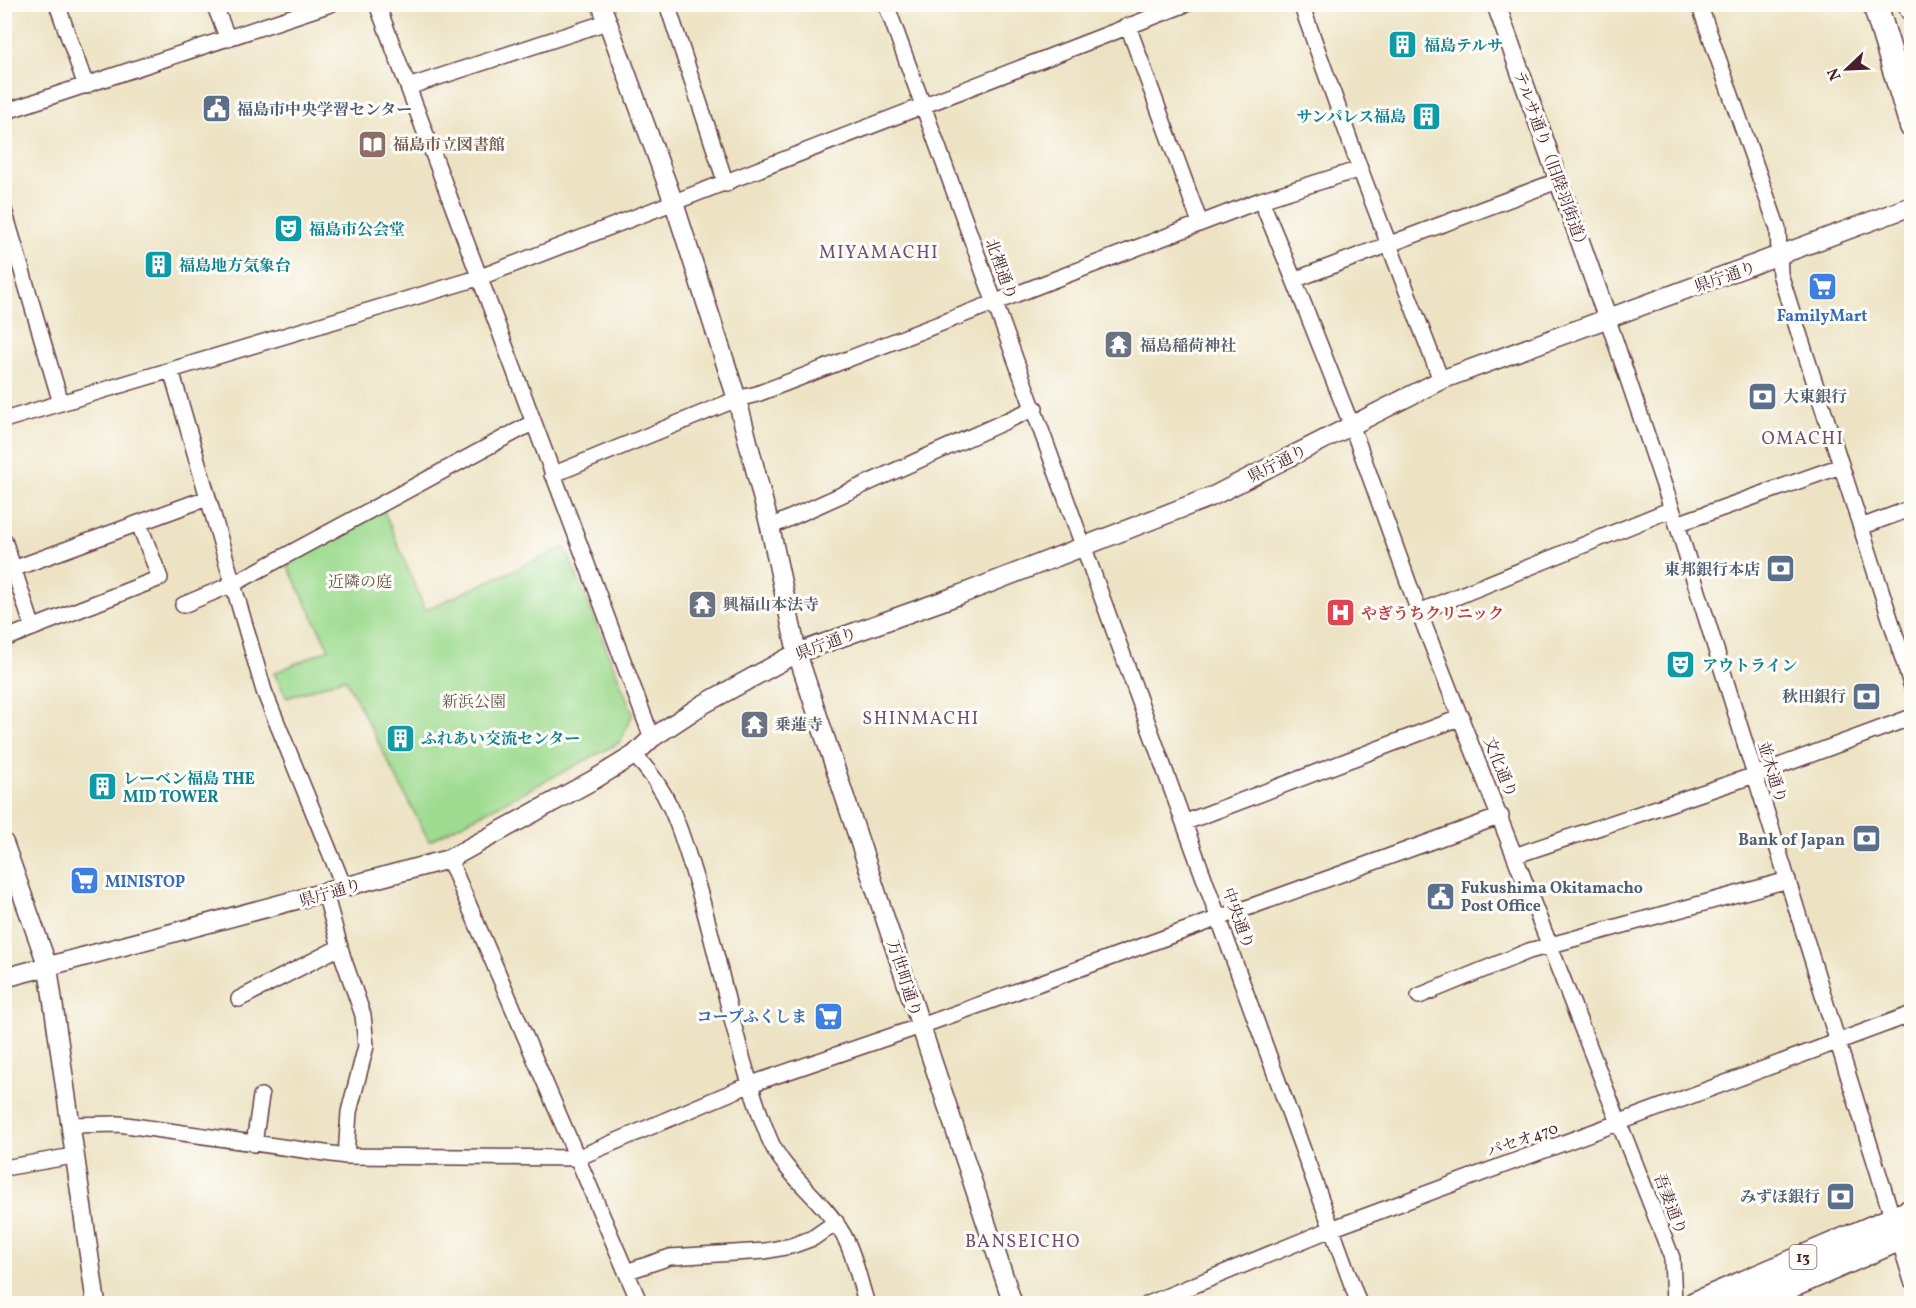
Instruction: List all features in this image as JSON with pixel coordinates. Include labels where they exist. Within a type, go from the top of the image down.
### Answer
[{"type":"highway","points":[[1875,4],[1911,126]]},
{"type":"highway","name":"13","points":[[1695,1304],[1904,1225]]},
{"type":"highway","name":"13","points":[[1749,1304],[1904,1225]]},
{"type":"street","points":[[57,4],[86,86]]},
{"type":"street","points":[[214,4],[228,39]]},
{"type":"street","points":[[4,112],[331,4]]},
{"type":"street","points":[[377,4],[532,423],[652,738]]},
{"type":"street","points":[[667,4],[726,184]]},
{"type":"street","name":"北裡通り","points":[[886,4],[1035,408],[1083,546]]},
{"type":"street","points":[[1302,4],[1360,170],[1441,380]]},
{"type":"street","name":"テルサ通り（旧陸羽街道）","points":[[1496,4],[1607,317]]},
{"type":"street","points":[[1699,4],[1778,229],[1780,274],[1911,687]]},
{"type":"street","points":[[4,420],[478,278],[726,184],[1179,6]]},
{"type":"street","points":[[408,87],[604,13]]},
{"type":"street","name":"万世町通り","points":[[604,13],[674,203],[737,399],[770,527],[797,653],[1013,1304]]},
{"type":"street","points":[[1128,26],[1200,223]]},
{"type":"street","points":[[552,475],[737,399],[757,394],[1200,223],[1261,200],[1360,170]]},
{"type":"street","points":[[1294,280],[1560,180]]},
{"type":"street","name":"文化通り","points":[[1261,200],[1351,424],[1419,612],[1620,1121]]},
{"type":"street","name":"県庁通り","points":[[4,978],[449,860],[595,779],[634,755],[652,738],[702,705],[797,653],[959,596],[1214,496],[1441,380],[1911,206]]},
{"type":"street","points":[[4,210],[61,403]]},
{"type":"street","name":"並木通り","points":[[1607,317],[1674,516],[1838,1041],[1904,1225],[1911,1281]]},
{"type":"street","points":[[171,370],[207,498],[235,583],[264,691],[344,887]]},
{"type":"street","points":[[770,527],[1035,408]]},
{"type":"street","points":[[183,605],[235,583],[532,423]]},
{"type":"street","points":[[1419,612],[1674,516],[1841,466]]},
{"type":"street","points":[[13,569],[207,498]]},
{"type":"street","points":[[1861,527],[1911,508]]},
{"type":"street","points":[[4,639],[160,578],[139,524]]},
{"type":"street","points":[[4,540],[33,628]]},
{"type":"street","name":"中央通り","points":[[1083,546],[1186,822],[1359,1304]]},
{"type":"street","points":[[1186,822],[1461,717]]},
{"type":"street","points":[[1516,855],[1755,775],[1911,717]]},
{"type":"street","points":[[634,755],[653,774],[674,810],[707,916],[751,1084],[777,1156],[836,1222],[843,1233],[867,1304]]},
{"type":"street","points":[[70,1125],[119,1124],[346,1156],[577,1158],[751,1084],[1221,919],[1501,816]]},
{"type":"street","points":[[4,843],[48,967],[73,1156],[96,1304]]},
{"type":"street","points":[[449,860],[640,1304]]},
{"type":"street","points":[[1419,996],[1551,944],[1788,880]]},
{"type":"street","points":[[325,893],[363,1015],[366,1046],[349,1112],[346,1156]]},
{"type":"street","points":[[239,999],[340,947]]},
{"type":"street","name":"パセオ470","points":[[1148,1304],[1331,1229],[1911,1014]]},
{"type":"street","points":[[254,1144],[261,1096]]},
{"type":"street","name":"吾妻通り","points":[[1620,1121],[1672,1258],[1674,1304]]},
{"type":"street","points":[[4,1168],[73,1156]]},
{"type":"street","points":[[626,1272],[670,1257],[765,1251],[791,1246],[813,1238],[836,1222]]},
{"type":"green space","name":"新浜公園","points":[[381,504],[425,610],[565,547],[633,714],[619,743],[429,841],[345,678],[287,698],[274,673],[329,649],[283,557]]},
{"type":"place","name":"福島テルサ","points":[[1403,45]]},
{"type":"place","name":"福島市中央学習センター","points":[[216,109]]},
{"type":"place","name":"サンパレス福島","points":[[1427,116]]},
{"type":"place","name":"福島市立図書館","points":[[372,144]]},
{"type":"place","name":"福島市公会堂","points":[[288,229]]},
{"type":"place","name":"福島地方気象台","points":[[158,265]]},
{"type":"place","name":"FamilyMart","points":[[1822,287]]},
{"type":"place","name":"福島稲荷神社","points":[[1119,345]]},
{"type":"place","name":"大東銀行","points":[[1762,396]]},
{"type":"place","name":"東邦銀行本店","points":[[1781,569]]},
{"type":"place","name":"興福山本法寺","points":[[702,604]]},
{"type":"place","name":"やぎうちクリニック","points":[[1340,613]]},
{"type":"place","name":"アウトライン","points":[[1681,665]]},
{"type":"place","name":"秋田銀行","points":[[1867,696]]},
{"type":"place","name":"乗蓮寺","points":[[754,724]]},
{"type":"place","name":"ふれあい交流センター","points":[[400,738]]},
{"type":"place","name":"レーベン福島 THE MID TOWER","points":[[102,787]]},
{"type":"place","name":"Bank of Japan","points":[[1866,839]]},
{"type":"place","name":"MINISTOP","points":[[84,881]]},
{"type":"place","name":"Fukushima Okitamacho Post Office","points":[[1440,896]]},
{"type":"place","name":"コープふくしま","points":[[828,1016]]},
{"type":"place","name":"みずほ銀行","points":[[1841,1196]]},
{"type":"district","name":"MIYAMACHI","points":[[879,252]]},
{"type":"district","name":"OMACHI","points":[[1803,438]]},
{"type":"district","name":"SHINMACHI","points":[[921,718]]},
{"type":"district","name":"BANSEICHO","points":[[1023,1241]]},
{"type":"park label","name":"近隣の庭","points":[[360,581]]}]
